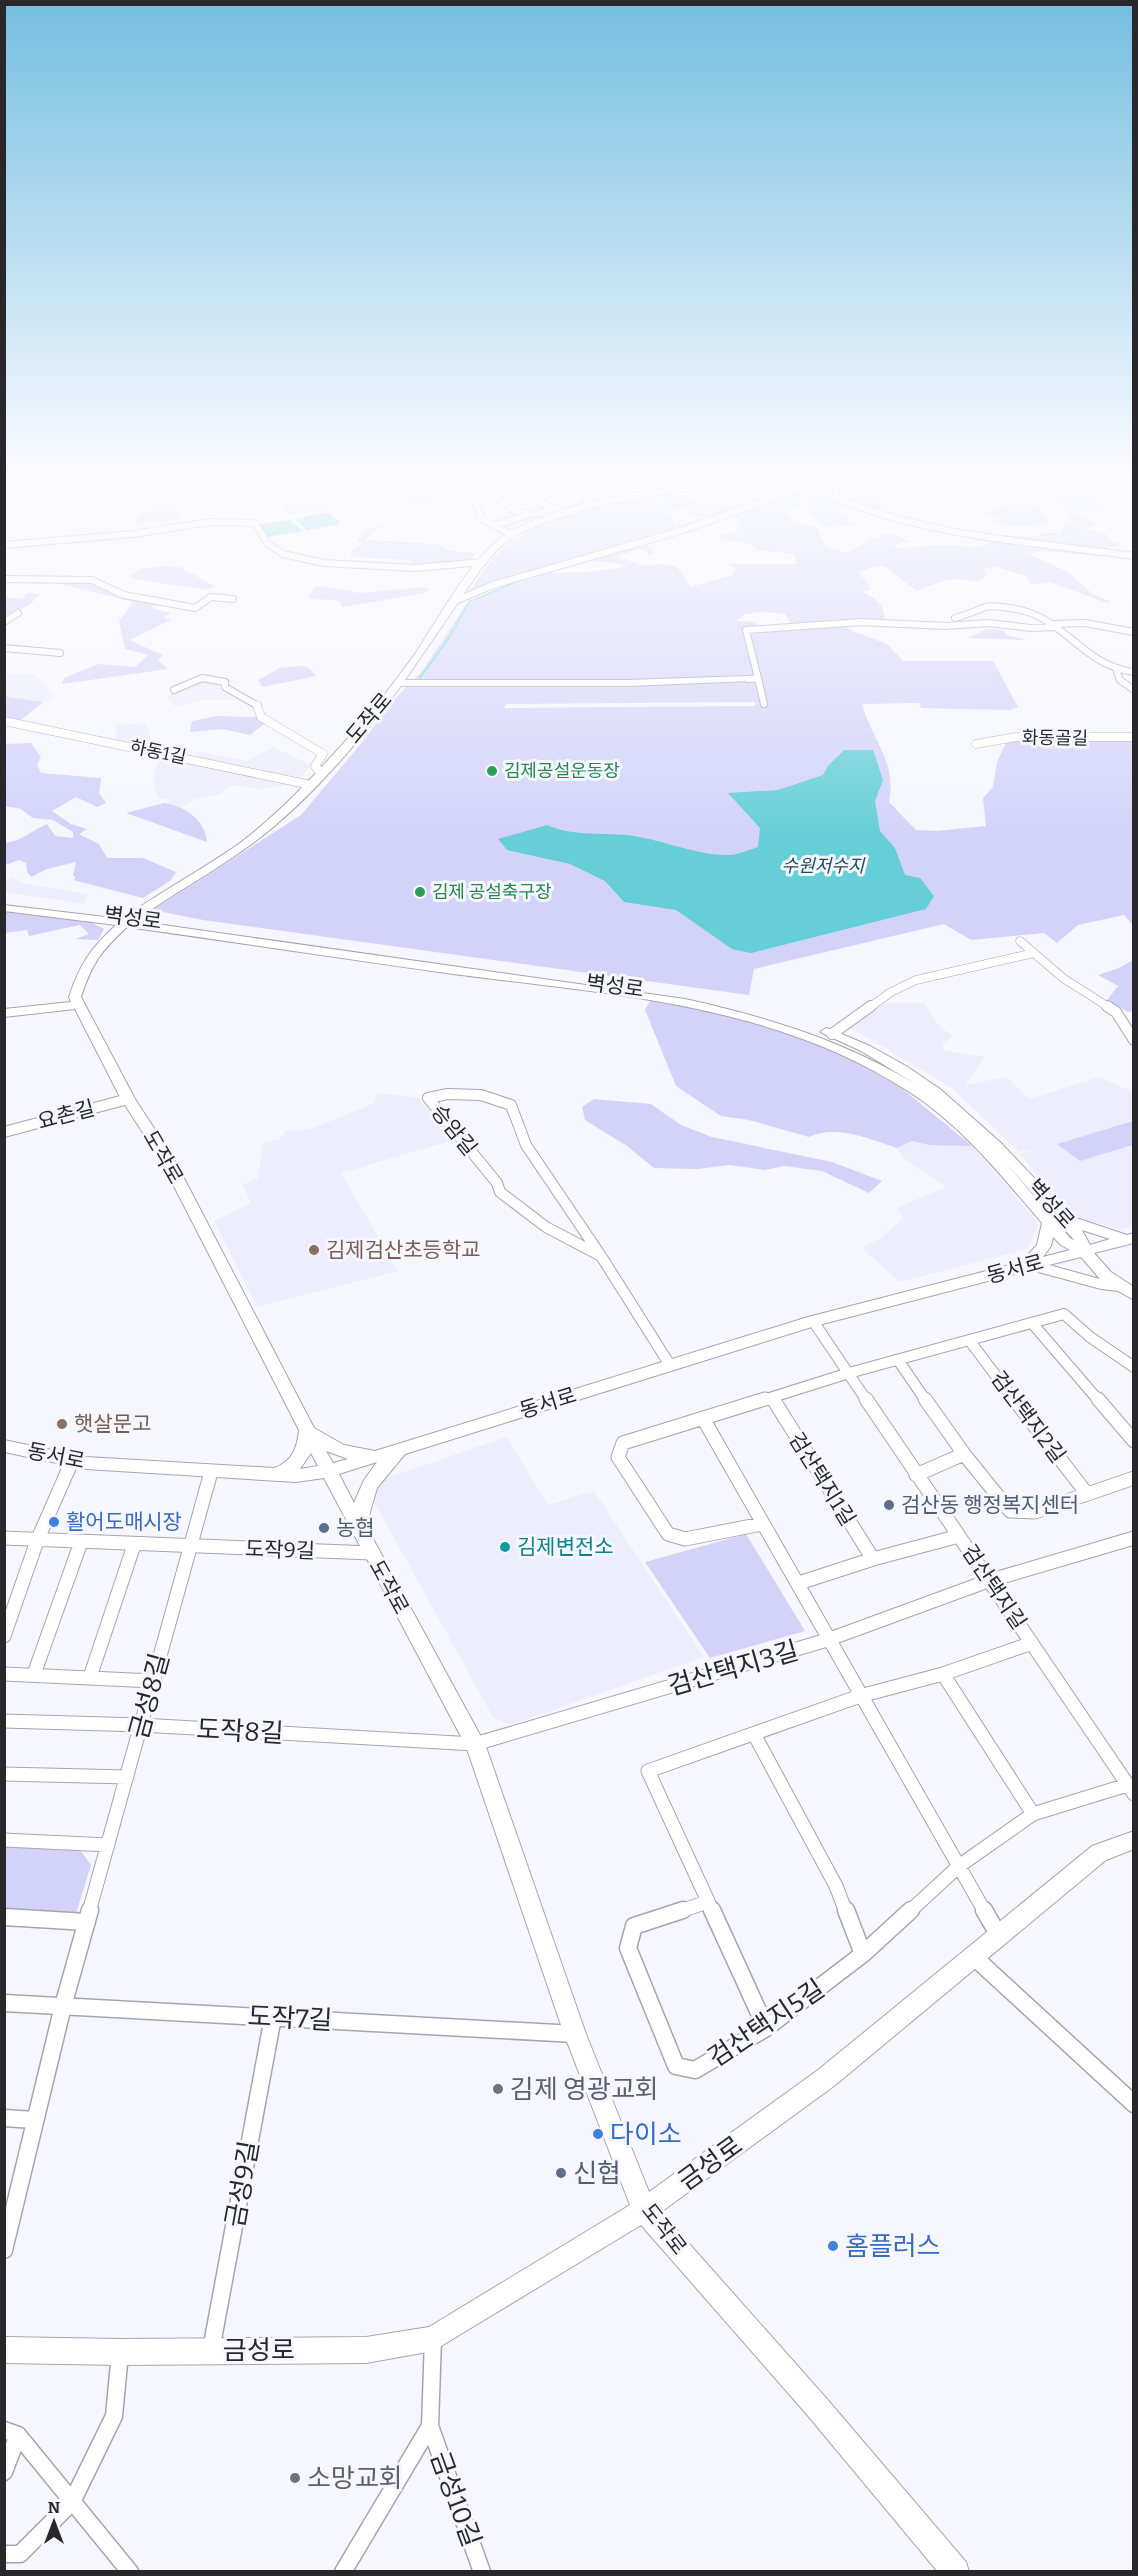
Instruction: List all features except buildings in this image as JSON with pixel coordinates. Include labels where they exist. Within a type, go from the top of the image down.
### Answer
[{"type":"street","points":[[122,594],[195,608],[211,597],[232,599]]},
{"type":"street","name":"도작로","points":[[459,594],[398,683],[311,785],[238,850],[158,899],[111,936],[77,985],[75,997],[128,1099],[167,1159],[358,1525],[370,1553],[475,1744],[575,2034],[644,2210],[818,2408],[956,2571]]},
{"type":"street","points":[[453,602],[471,594]]},
{"type":"street","points":[[949,624],[947,620],[976,613],[986,607],[997,606],[1024,610],[1055,626],[1071,641],[1117,672],[1134,672]]},
{"type":"street","points":[[4,622],[18,613]]},
{"type":"street","points":[[764,704],[753,679],[746,626],[861,622],[988,623],[1031,628],[1085,622],[1134,632]]},
{"type":"street","points":[[4,648],[60,652]]},
{"type":"street","points":[[1117,672],[1120,680],[1134,690]]},
{"type":"street","points":[[174,690],[202,678],[225,682],[225,687],[238,696],[257,704],[261,717],[323,754],[315,766],[321,774]]},
{"type":"street","points":[[398,683],[628,683],[753,679]]},
{"type":"street","name":"하동1길","points":[[4,721],[311,785]]},
{"type":"street","name":"화동골길","points":[[976,744],[1016,737],[1058,739],[1134,737]]},
{"type":"street","name":"벽성로","points":[[4,902],[700,998],[790,1019],[832,1034],[912,1075],[964,1113],[1014,1162],[1056,1221],[1066,1242],[1084,1251],[1106,1276],[1134,1295]]},
{"type":"street","name":"벽성로","points":[[4,908],[129,920],[448,970],[626,992],[704,1004],[773,1022],[826,1041],[912,1088],[962,1126],[1056,1221]]},
{"type":"street","points":[[1020,941],[1082,992],[1116,1012],[1134,1040]]},
{"type":"street","points":[[832,1034],[891,992],[916,980],[1035,953]]},
{"type":"street","points":[[4,1013],[78,1005]]},
{"type":"street","name":"승암길","points":[[601,1256],[546,1227],[500,1192],[497,1183],[428,1098],[440,1094],[495,1096],[511,1105],[518,1133],[601,1256],[670,1365]]},
{"type":"street","name":"요촌길","points":[[4,1132],[128,1099]]},
{"type":"street","points":[[1120,1286],[1101,1284],[1028,1266],[1044,1246],[1056,1221],[1130,1239]]},
{"type":"street","name":"동서로","points":[[4,1446],[72,1461],[211,1472],[296,1476],[328,1471],[813,1321],[1130,1239]]},
{"type":"street","points":[[762,1524],[685,1539],[668,1534],[618,1457],[623,1443],[704,1420],[849,1373],[1064,1314],[1090,1337],[1134,1367]]},
{"type":"street","name":"검산택지길","points":[[813,1321],[1130,1789]]},
{"type":"street","points":[[1032,1323],[1134,1441]]},
{"type":"street","name":"검산택지2길","points":[[969,1340],[1087,1494]]},
{"type":"street","points":[[898,1360],[964,1454],[1010,1511],[1035,1512],[1134,1478]]},
{"type":"street","name":"검산택지1길","points":[[772,1398],[873,1559]]},
{"type":"street","points":[[704,1420],[762,1524],[799,1583],[827,1641],[999,1936]]},
{"type":"street","points":[[307,1430],[328,1445],[344,1452],[360,1455],[383,1454]]},
{"type":"street","points":[[268,1475],[281,1472],[299,1461],[305,1451],[307,1430]]},
{"type":"street","points":[[358,1525],[360,1503],[367,1486],[402,1448]]},
{"type":"street","points":[[916,1475],[964,1454]]},
{"type":"street","points":[[4,1636],[37,1540],[72,1461]]},
{"type":"street","points":[[190,1547],[211,1472]]},
{"type":"street","points":[[799,1583],[873,1559],[959,1536]]},
{"type":"street","name":"도작9길","points":[[4,1538],[370,1553]]},
{"type":"street","name":"검산택지3길","points":[[475,1744],[827,1641],[988,1581],[1134,1538]]},
{"type":"street","points":[[34,1674],[81,1542]]},
{"type":"street","points":[[90,1677],[134,1545]]},
{"type":"street","name":"금성8길","points":[[4,2250],[8,2220],[63,2006],[190,1547]]},
{"type":"street","points":[[766,2028],[648,1771],[860,1696],[943,1674],[1032,1643]]},
{"type":"street","points":[[4,1674],[153,1681]]},
{"type":"street","points":[[943,1674],[1033,1814]]},
{"type":"street","name":"도작8길","points":[[4,1721],[141,1725],[475,1744]]},
{"type":"street","points":[[754,1734],[836,1886],[863,1954]]},
{"type":"street","points":[[5,1774],[127,1777]]},
{"type":"street","name":"검산택지5길","points":[[707,1902],[634,1926],[628,1948],[676,2066],[695,2070],[766,2028],[863,1954],[959,1866],[1033,1814],[1130,1789]]},
{"type":"street","points":[[4,1840],[108,1845]]},
{"type":"street","name":"금성로","points":[[4,2350],[120,2352],[366,2350],[433,2339],[644,2210],[826,2078],[974,1958],[1098,1853],[1134,1840]]},
{"type":"street","points":[[4,1917],[87,1922]]},
{"type":"street","points":[[974,1958],[1134,2104]]},
{"type":"street","name":"도작7길","points":[[4,2003],[575,2034]]},
{"type":"street","name":"금성9길","points":[[211,2350],[273,2017]]},
{"type":"street","points":[[4,2118],[35,2120]]},
{"type":"street","name":"금성10길","points":[[433,2339],[430,2426],[482,2571]]},
{"type":"street","points":[[4,2554],[20,2554],[72,2502],[114,2416],[120,2352]]},
{"type":"street","name":"금성10길","points":[[343,2571],[430,2426]]},
{"type":"street","points":[[11,2433],[130,2571]]},
{"type":"street","points":[[4,2472],[11,2433]]},
{"type":"shaded area","points":[[26,594],[41,594],[29,605],[5,618],[5,597],[22,599]]},
{"type":"shaded area","points":[[102,594],[115,594],[155,603],[152,608],[170,613],[163,618],[171,620],[129,640],[163,655],[158,660],[168,669],[62,684],[64,678],[98,664],[135,667],[148,655],[125,649],[119,621],[133,602]]},
{"type":"shaded area","points":[[310,594],[417,594],[343,607],[339,601],[308,598]]},
{"type":"shaded area","points":[[488,594],[866,594],[879,603],[885,620],[841,622],[850,630],[887,644],[903,661],[993,661],[1018,707],[1009,710],[921,708],[920,703],[862,704],[887,763],[891,788],[889,802],[916,830],[937,831],[986,826],[983,798],[993,787],[997,762],[1011,733],[1133,735],[1133,925],[1124,915],[1078,925],[1057,943],[1044,933],[971,940],[944,924],[754,969],[749,995],[203,920],[153,910],[301,815],[364,740],[390,704],[422,671],[465,606]],"holes":[[[762,612],[785,614],[791,624],[758,627],[755,622],[736,621],[746,614]],[[755,702],[755,706],[504,708],[506,704]]]},
{"type":"shaded area","points":[[1083,594],[1093,594],[1110,601],[1107,603]]},
{"type":"shaded area","points":[[988,629],[1002,630],[1007,635],[1027,640],[967,638]]},
{"type":"shaded area","points":[[302,666],[309,668],[316,676],[262,687],[258,680],[280,668]]},
{"type":"shaded area","points":[[32,673],[44,683],[55,698],[43,702],[5,696],[4,675]]},
{"type":"shaded area","points":[[200,677],[232,680],[231,688],[244,700],[202,700],[175,707],[167,697]]},
{"type":"shaded area","points":[[4,696],[43,702],[21,720],[5,718]]},
{"type":"shaded area","points":[[217,716],[257,717],[264,724],[250,735],[223,729],[190,732],[192,721]]},
{"type":"shaded area","points":[[146,723],[152,744],[132,746],[115,742],[116,725]]},
{"type":"shaded area","points":[[31,743],[41,757],[37,765],[41,773],[101,778],[99,793],[106,803],[97,807],[76,797],[52,811],[71,824],[87,829],[79,834],[99,844],[107,858],[143,858],[176,872],[170,881],[143,898],[73,880],[76,878],[73,875],[76,862],[47,869],[31,877],[27,872],[26,863],[19,860],[5,865],[5,842],[21,839],[47,824],[55,836],[73,838],[73,832],[53,820],[33,818],[21,809],[5,806],[5,744]]},
{"type":"shaded area","points":[[273,747],[311,765],[301,778],[194,757],[200,752],[247,761]]},
{"type":"shaded area","points":[[162,757],[291,785],[262,789],[231,785],[219,795],[195,798],[182,808],[164,803],[172,800],[158,798],[153,784],[156,766]]},
{"type":"shaded area","points":[[164,803],[179,807],[198,820],[207,842],[126,813]]},
{"type":"shaded area","points":[[13,877],[21,883],[88,894],[85,904],[5,892],[5,883]]},
{"type":"shaded area","points":[[4,911],[89,921],[104,929],[98,940],[75,939],[89,934],[80,925],[29,936],[27,930],[5,933]]},
{"type":"shaded area","points":[[1133,960],[1133,1011],[1128,1012],[1107,1000],[1118,986],[1098,975],[1119,968]]},
{"type":"shaded area","points":[[651,999],[702,1007],[830,1047],[899,1086],[972,1146],[929,1145],[912,1141],[897,1148],[842,1132],[819,1133],[809,1137],[749,1120],[721,1116],[676,1086],[645,1010]]},
{"type":"shaded area","points":[[885,1003],[924,1003],[940,1027],[953,1036],[942,1045],[945,1051],[985,1057],[965,1085],[1007,1077],[1029,1099],[1100,1077],[1133,1092],[1133,1121],[1057,1144],[1126,1147],[1133,1145],[1133,1226],[1121,1229],[1072,1217],[1020,1154],[1041,1147],[1019,1152],[952,1088],[848,1026]]},
{"type":"shaded area","points":[[377,1093],[419,1098],[450,1141],[341,1173],[398,1271],[257,1307],[214,1221],[251,1203],[243,1185],[258,1178],[263,1143],[280,1139],[285,1131],[308,1130],[375,1103]]},
{"type":"shaded area","points":[[594,1099],[651,1104],[681,1125],[712,1137],[832,1162],[882,1181],[869,1193],[822,1171],[784,1166],[765,1170],[729,1165],[697,1169],[654,1168],[627,1146],[585,1120],[582,1107]]},
{"type":"shaded area","points":[[1133,1121],[1133,1145],[1080,1161],[1057,1144]]},
{"type":"shaded area","points":[[912,1141],[929,1145],[972,1146],[1039,1224],[1027,1249],[900,1282],[862,1248],[882,1237],[904,1218],[896,1208],[947,1187],[902,1157],[897,1148]]},
{"type":"shaded area","points":[[507,1437],[548,1505],[594,1491],[704,1657],[510,1725],[493,1717],[372,1498],[377,1481]]},
{"type":"shaded area","points":[[746,1534],[805,1631],[710,1658],[645,1562]]},
{"type":"shaded area","points":[[5,1847],[80,1850],[91,1865],[75,1917],[5,1911]]},
{"type":"water","name":"수원저수지","points":[[844,750],[873,750],[883,780],[875,801],[880,831],[895,848],[905,875],[920,878],[934,896],[926,909],[751,953],[732,949],[676,910],[624,902],[605,881],[570,864],[507,850],[498,839],[547,825],[579,833],[646,838],[719,855],[737,854],[758,847],[760,828],[728,793],[778,790],[823,775],[828,766]]},
{"type":"waterway","points":[[420,678],[450,636],[469,602],[487,594]]},
{"type":"place","name":"김제공설운동장","points":[[492,771]]},
{"type":"place","name":"김제 공설축구장","points":[[420,892]]},
{"type":"place","name":"김제검산초등학교","points":[[314,1250]]},
{"type":"place","name":"햇살문고","points":[[62,1424]]},
{"type":"place","name":"검산동 행정복지센터","points":[[889,1505]]},
{"type":"place","name":"활어도매시장","points":[[54,1522]]},
{"type":"place","name":"농협","points":[[324,1528]]},
{"type":"place","name":"김제변전소","points":[[505,1547]]},
{"type":"place","name":"김제 영광교회","points":[[498,2089]]},
{"type":"place","name":"다이소","points":[[598,2134]]},
{"type":"place","name":"신협","points":[[561,2173]]},
{"type":"place","name":"홈플러스","points":[[833,2246]]},
{"type":"place","name":"소망교회","points":[[295,2478]]}]
